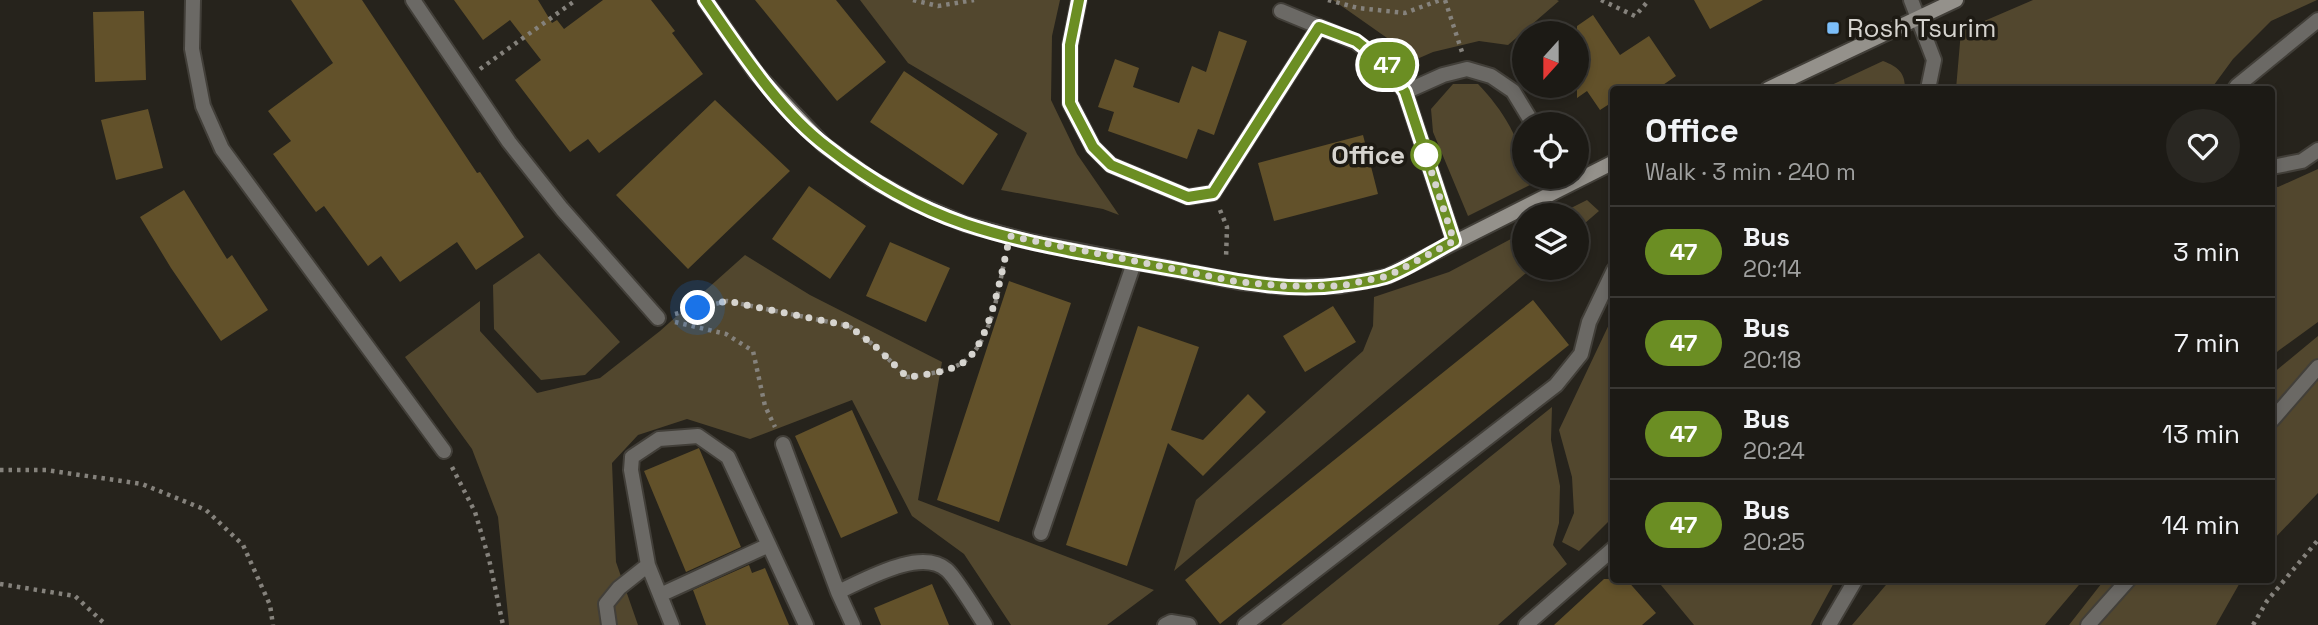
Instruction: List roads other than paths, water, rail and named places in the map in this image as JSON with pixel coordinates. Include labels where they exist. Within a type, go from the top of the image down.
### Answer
[{"type":"street","points":[[193,0],[192,49],[203,106],[222,149],[443,451]]},
{"type":"street","points":[[413,0],[509,142],[562,209],[658,318]]},
{"type":"street","points":[[705,0],[756,73],[824,145],[871,179],[912,201],[965,224],[1010,236],[1224,279],[1284,286],[1340,286],[1388,276],[1550,189]]},
{"type":"street","points":[[1079,0],[1070,45],[1070,103],[1093,147],[1111,165],[1188,197],[1213,193],[1319,27]]},
{"type":"street","points":[[1911,0],[1934,60],[1929,86]]},
{"type":"street","points":[[1774,86],[1956,0]]},
{"type":"street","points":[[1281,11],[1356,41],[1387,65],[1405,92],[1454,241]]},
{"type":"street","points":[[2236,86],[2318,20]]},
{"type":"street","points":[[1405,92],[1443,75],[1467,69],[1491,76],[1513,91],[1526,112]]},
{"type":"street","points":[[2275,166],[2302,161],[2318,150]]},
{"type":"street","points":[[1589,174],[1610,168]]},
{"type":"street","points":[[1041,533],[1134,262]]},
{"type":"street","points":[[1245,625],[1556,385],[1581,355],[1589,322],[1610,278]]},
{"type":"street","points":[[2275,416],[2318,368]]},
{"type":"street","points":[[672,625],[648,565],[631,470],[632,457],[659,439],[698,436],[728,457],[806,625]]},
{"type":"street","points":[[783,444],[853,625]]},
{"type":"street","points":[[660,595],[769,545]]},
{"type":"street","points":[[1526,625],[1610,552]]},
{"type":"street","points":[[838,592],[909,562],[930,563],[947,569],[985,625]]},
{"type":"street","points":[[609,625],[606,604],[619,588],[648,565]]},
{"type":"street","points":[[1829,625],[1854,583]]},
{"type":"street","points":[[2088,625],[2125,583]]},
{"type":"street","points":[[1165,625],[1171,622],[1189,625]]},
{"type":"place","name":"Rosh Tsurim","points":[[1833,28]]},
{"type":"place","name":"Office","points":[[1426,155]]}]
